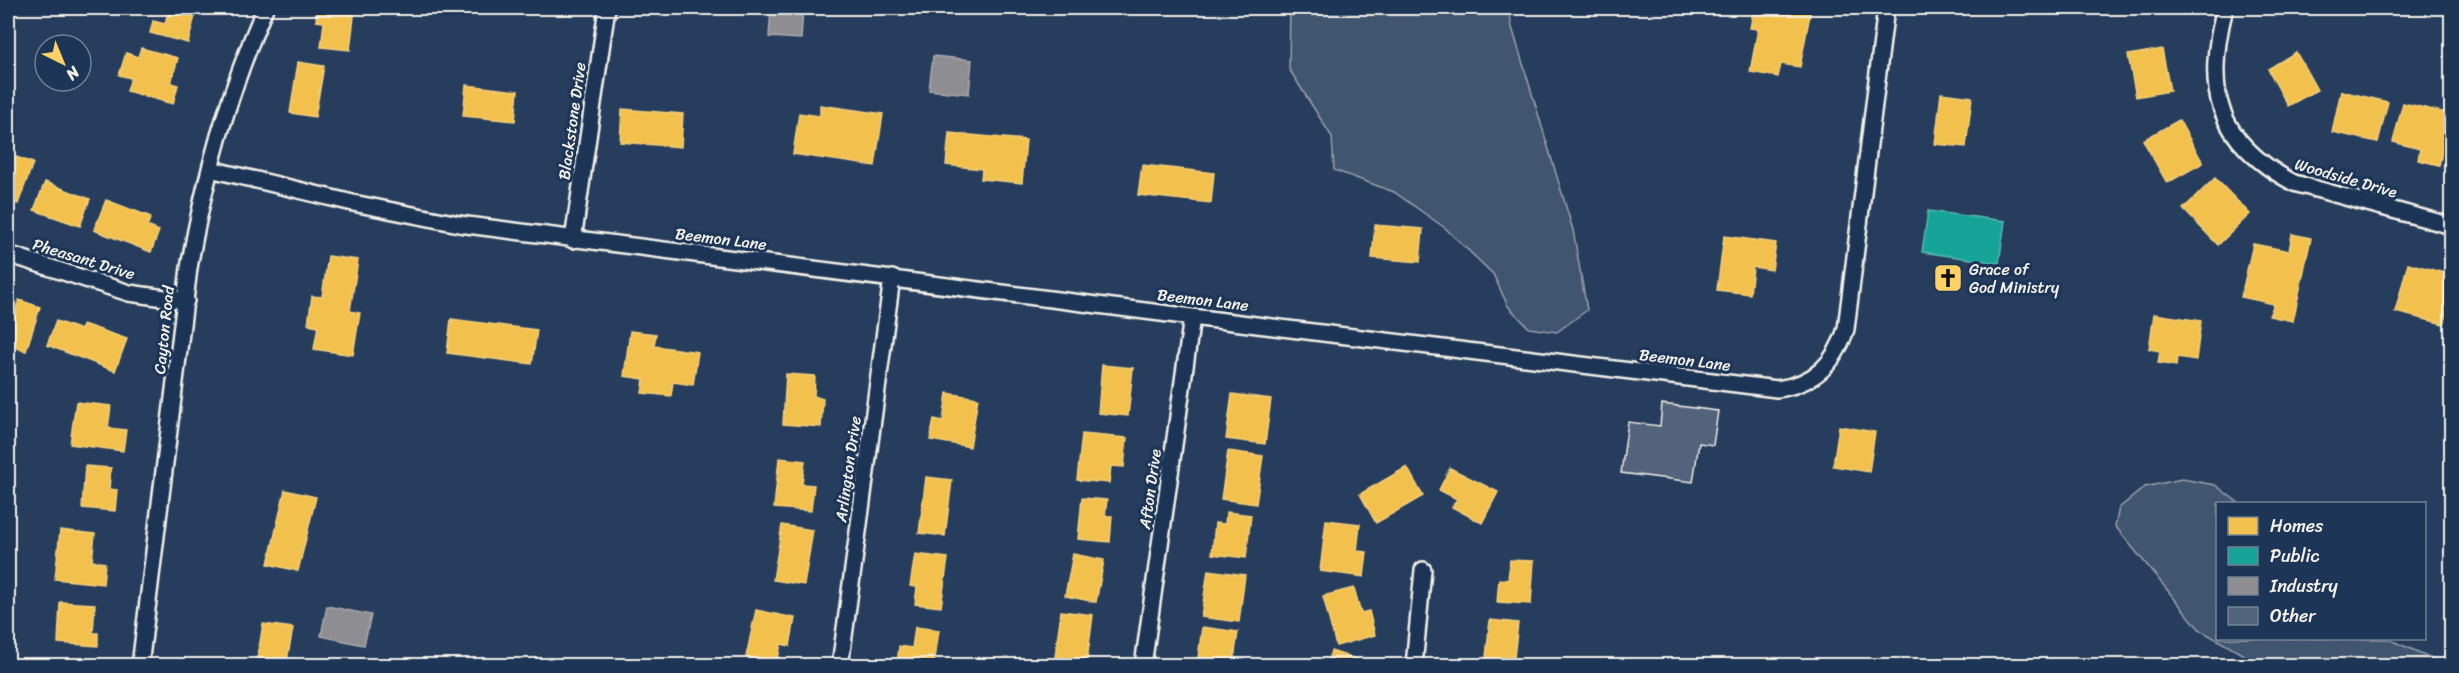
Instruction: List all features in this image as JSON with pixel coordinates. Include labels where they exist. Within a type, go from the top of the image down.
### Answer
[{"type":"street","name":"Cayton Road","points":[[140,666],[196,228],[229,100],[265,8]]},
{"type":"street","name":"Blackstone Drive","points":[[573,240],[608,8]]},
{"type":"street","name":"Beemon Lane","points":[[210,169],[353,203],[459,224],[573,240],[1762,388],[1794,387],[1821,372],[1833,360],[1841,346],[1886,8]]},
{"type":"street","name":"Woodside Drive","points":[[2225,8],[2216,41],[2214,66],[2217,92],[2224,115],[2236,136],[2251,155],[2270,171],[2294,183],[2451,226]]},
{"type":"street","name":"Pheasant Drive","points":[[8,255],[129,293],[186,301]]},
{"type":"street","name":"Arlington Drive","points":[[840,666],[892,278]]},
{"type":"street","name":"Afton Drive","points":[[1143,666],[1192,317]]},
{"type":"street","points":[[1414,666],[1423,570]]},
{"type":"shaded area","points":[[1290,8],[1510,8],[1511,24],[1573,230],[1587,310],[1557,332],[1529,328],[1508,306],[1493,274],[1445,228],[1394,192],[1334,170],[1332,137],[1289,69]]},
{"type":"shaded area","points":[[2182,479],[2215,485],[2238,502],[2216,502],[2216,639],[2200,630],[2115,526],[2119,508],[2145,487]]},
{"type":"shaded area","points":[[2217,640],[2390,640],[2448,665],[2261,665]]},
{"type":"building: Homes","points":[[169,8],[197,8],[188,43],[150,33],[153,21],[165,24]]},
{"type":"building: Homes","points":[[317,8],[355,8],[350,50],[321,47],[324,22],[316,21]]},
{"type":"building: Homes","points":[[1754,8],[1811,9],[1800,67],[1781,64],[1778,77],[1750,72],[1758,29],[1750,28]]},
{"type":"building: Homes","points":[[141,48],[178,58],[171,83],[178,85],[173,104],[127,91],[131,78],[119,75],[126,53],[138,57]]},
{"type":"building: Homes","points":[[2162,49],[2170,91],[2136,97],[2128,55]]},
{"type":"building: Homes","points":[[2296,52],[2317,90],[2288,106],[2268,69]]},
{"type":"building: Homes","points":[[298,62],[324,66],[315,117],[290,113]]},
{"type":"building: Homes","points":[[466,85],[518,91],[515,121],[463,116]]},
{"type":"building: Homes","points":[[2341,91],[2388,102],[2378,142],[2332,132]]},
{"type":"building: Homes","points":[[1941,93],[1972,97],[1966,147],[1935,144]]},
{"type":"building: Homes","points":[[2403,103],[2451,114],[2439,165],[2418,160],[2420,149],[2393,142]]},
{"type":"building: Homes","points":[[820,105],[883,114],[875,166],[793,154],[799,113],[820,116]]},
{"type":"building: Homes","points":[[622,109],[683,114],[681,147],[620,142]]},
{"type":"building: Homes","points":[[2179,120],[2203,163],[2167,183],[2143,140]]},
{"type":"building: Homes","points":[[949,133],[1026,140],[1022,183],[981,179],[982,169],[946,165]]},
{"type":"building: Homes","points":[[8,154],[33,163],[18,204],[8,200]]},
{"type":"building: Homes","points":[[1142,165],[1214,173],[1211,203],[1138,195]]},
{"type":"building: Homes","points":[[2215,178],[2250,214],[2218,245],[2183,209]]},
{"type":"building: Homes","points":[[45,182],[90,199],[80,226],[34,210]]},
{"type":"building: Homes","points":[[106,200],[151,217],[147,226],[159,231],[151,252],[94,230]]},
{"type":"building: Homes","points":[[1375,225],[1423,229],[1420,262],[1372,258]]},
{"type":"building: Homes","points":[[2292,234],[2311,238],[2293,321],[2269,316],[2274,304],[2241,297],[2253,244],[2289,251]]},
{"type":"building: Homes","points":[[1724,236],[1776,243],[1772,270],[1753,267],[1750,294],[1717,290]]},
{"type":"building: Homes","points":[[328,256],[358,260],[350,311],[360,313],[353,355],[314,349],[318,326],[308,324],[312,296],[322,297]]},
{"type":"building: Homes","points":[[2408,263],[2452,275],[2452,297],[2444,324],[2395,312]]},
{"type":"building: Homes","points":[[19,300],[40,307],[26,351],[8,345],[8,310],[15,312]]},
{"type":"building: Homes","points":[[2154,314],[2201,321],[2196,360],[2177,357],[2176,366],[2158,363],[2160,351],[2149,349]]},
{"type":"building: Homes","points":[[451,319],[537,330],[532,364],[447,353]]},
{"type":"building: Homes","points":[[56,321],[81,330],[83,324],[127,339],[115,371],[47,345]]},
{"type":"building: Homes","points":[[630,331],[656,334],[654,346],[698,352],[693,385],[673,382],[671,396],[642,393],[644,379],[624,376]]},
{"type":"building: Homes","points":[[1102,365],[1133,368],[1128,416],[1098,413]]},
{"type":"building: Homes","points":[[786,374],[815,376],[814,396],[823,399],[821,427],[783,424]]},
{"type":"building: Homes","points":[[947,393],[978,398],[970,447],[930,440],[934,419],[943,421]]},
{"type":"building: Homes","points":[[1232,394],[1271,399],[1265,444],[1226,439]]},
{"type":"building: Homes","points":[[76,402],[111,406],[108,428],[126,430],[123,451],[70,444]]},
{"type":"building: Homes","points":[[1839,426],[1875,432],[1869,472],[1833,466]]},
{"type":"building: Homes","points":[[1082,434],[1127,438],[1124,467],[1111,466],[1109,483],[1077,480]]},
{"type":"building: Homes","points":[[1228,451],[1263,456],[1256,504],[1221,499]]},
{"type":"building: Homes","points":[[779,458],[805,461],[802,484],[814,485],[811,511],[774,508]]},
{"type":"building: Homes","points":[[85,466],[111,468],[109,489],[117,490],[115,511],[82,508]]},
{"type":"building: Homes","points":[[1407,467],[1423,496],[1376,523],[1360,494]]},
{"type":"building: Homes","points":[[1450,468],[1498,492],[1482,523],[1452,507],[1457,499],[1439,490]]},
{"type":"building: Homes","points":[[926,477],[952,480],[945,536],[919,533]]},
{"type":"building: Homes","points":[[285,490],[316,497],[298,571],[268,564]]},
{"type":"building: Homes","points":[[1082,498],[1107,500],[1105,516],[1112,516],[1110,542],[1078,539]]},
{"type":"building: Homes","points":[[1226,512],[1251,515],[1246,558],[1212,554],[1215,523],[1225,524]]},
{"type":"building: Homes","points":[[1326,520],[1360,524],[1357,551],[1367,552],[1364,577],[1320,571]]},
{"type":"building: Homes","points":[[782,525],[813,530],[804,585],[773,580]]},
{"type":"building: Homes","points":[[60,530],[95,534],[92,561],[105,563],[103,584],[55,579]]},
{"type":"building: Homes","points":[[915,554],[948,558],[941,607],[915,604],[917,587],[910,586]]},
{"type":"building: Homes","points":[[1073,554],[1104,560],[1096,602],[1065,596]]},
{"type":"building: Homes","points":[[1510,560],[1534,561],[1531,604],[1497,602],[1499,579],[1508,580]]},
{"type":"building: Homes","points":[[1208,570],[1245,575],[1239,622],[1201,617]]},
{"type":"building: Homes","points":[[1354,588],[1361,613],[1369,611],[1375,635],[1336,646],[1323,596]]},
{"type":"building: Homes","points":[[60,602],[95,604],[93,633],[98,633],[98,646],[58,643]]},
{"type":"building: Homes","points":[[756,610],[795,618],[790,646],[781,644],[777,663],[746,657]]},
{"type":"building: Homes","points":[[1061,611],[1093,615],[1087,661],[1055,657]]},
{"type":"building: Homes","points":[[1490,620],[1518,623],[1513,666],[1485,666]]},
{"type":"building: Homes","points":[[263,624],[293,628],[286,666],[256,666]]},
{"type":"building: Homes","points":[[915,627],[939,630],[934,666],[897,666],[899,646],[912,648]]},
{"type":"building: Homes","points":[[1202,627],[1238,632],[1233,666],[1197,666]]},
{"type":"building: Homes","points":[[1331,651],[1368,663],[1367,666],[1326,666]]},
{"type":"building: Homes","points":[[38,661],[74,666],[37,666]]},
{"type":"building: Public","name":"Grace of God Ministry","points":[[1928,211],[2005,221],[1999,263],[1922,252]]},
{"type":"building: Industry","points":[[771,8],[803,8],[801,39],[769,37]]},
{"type":"building: Industry","points":[[933,56],[972,60],[969,94],[929,90]]},
{"type":"building: Industry","points":[[327,606],[371,615],[364,645],[321,636]]},
{"type":"building: Other","points":[[1662,404],[1718,411],[1713,445],[1699,443],[1693,482],[1621,473],[1628,422],[1660,426]]},
{"type":"place","name":"Grace of God Ministry","points":[[1948,278]]}]
